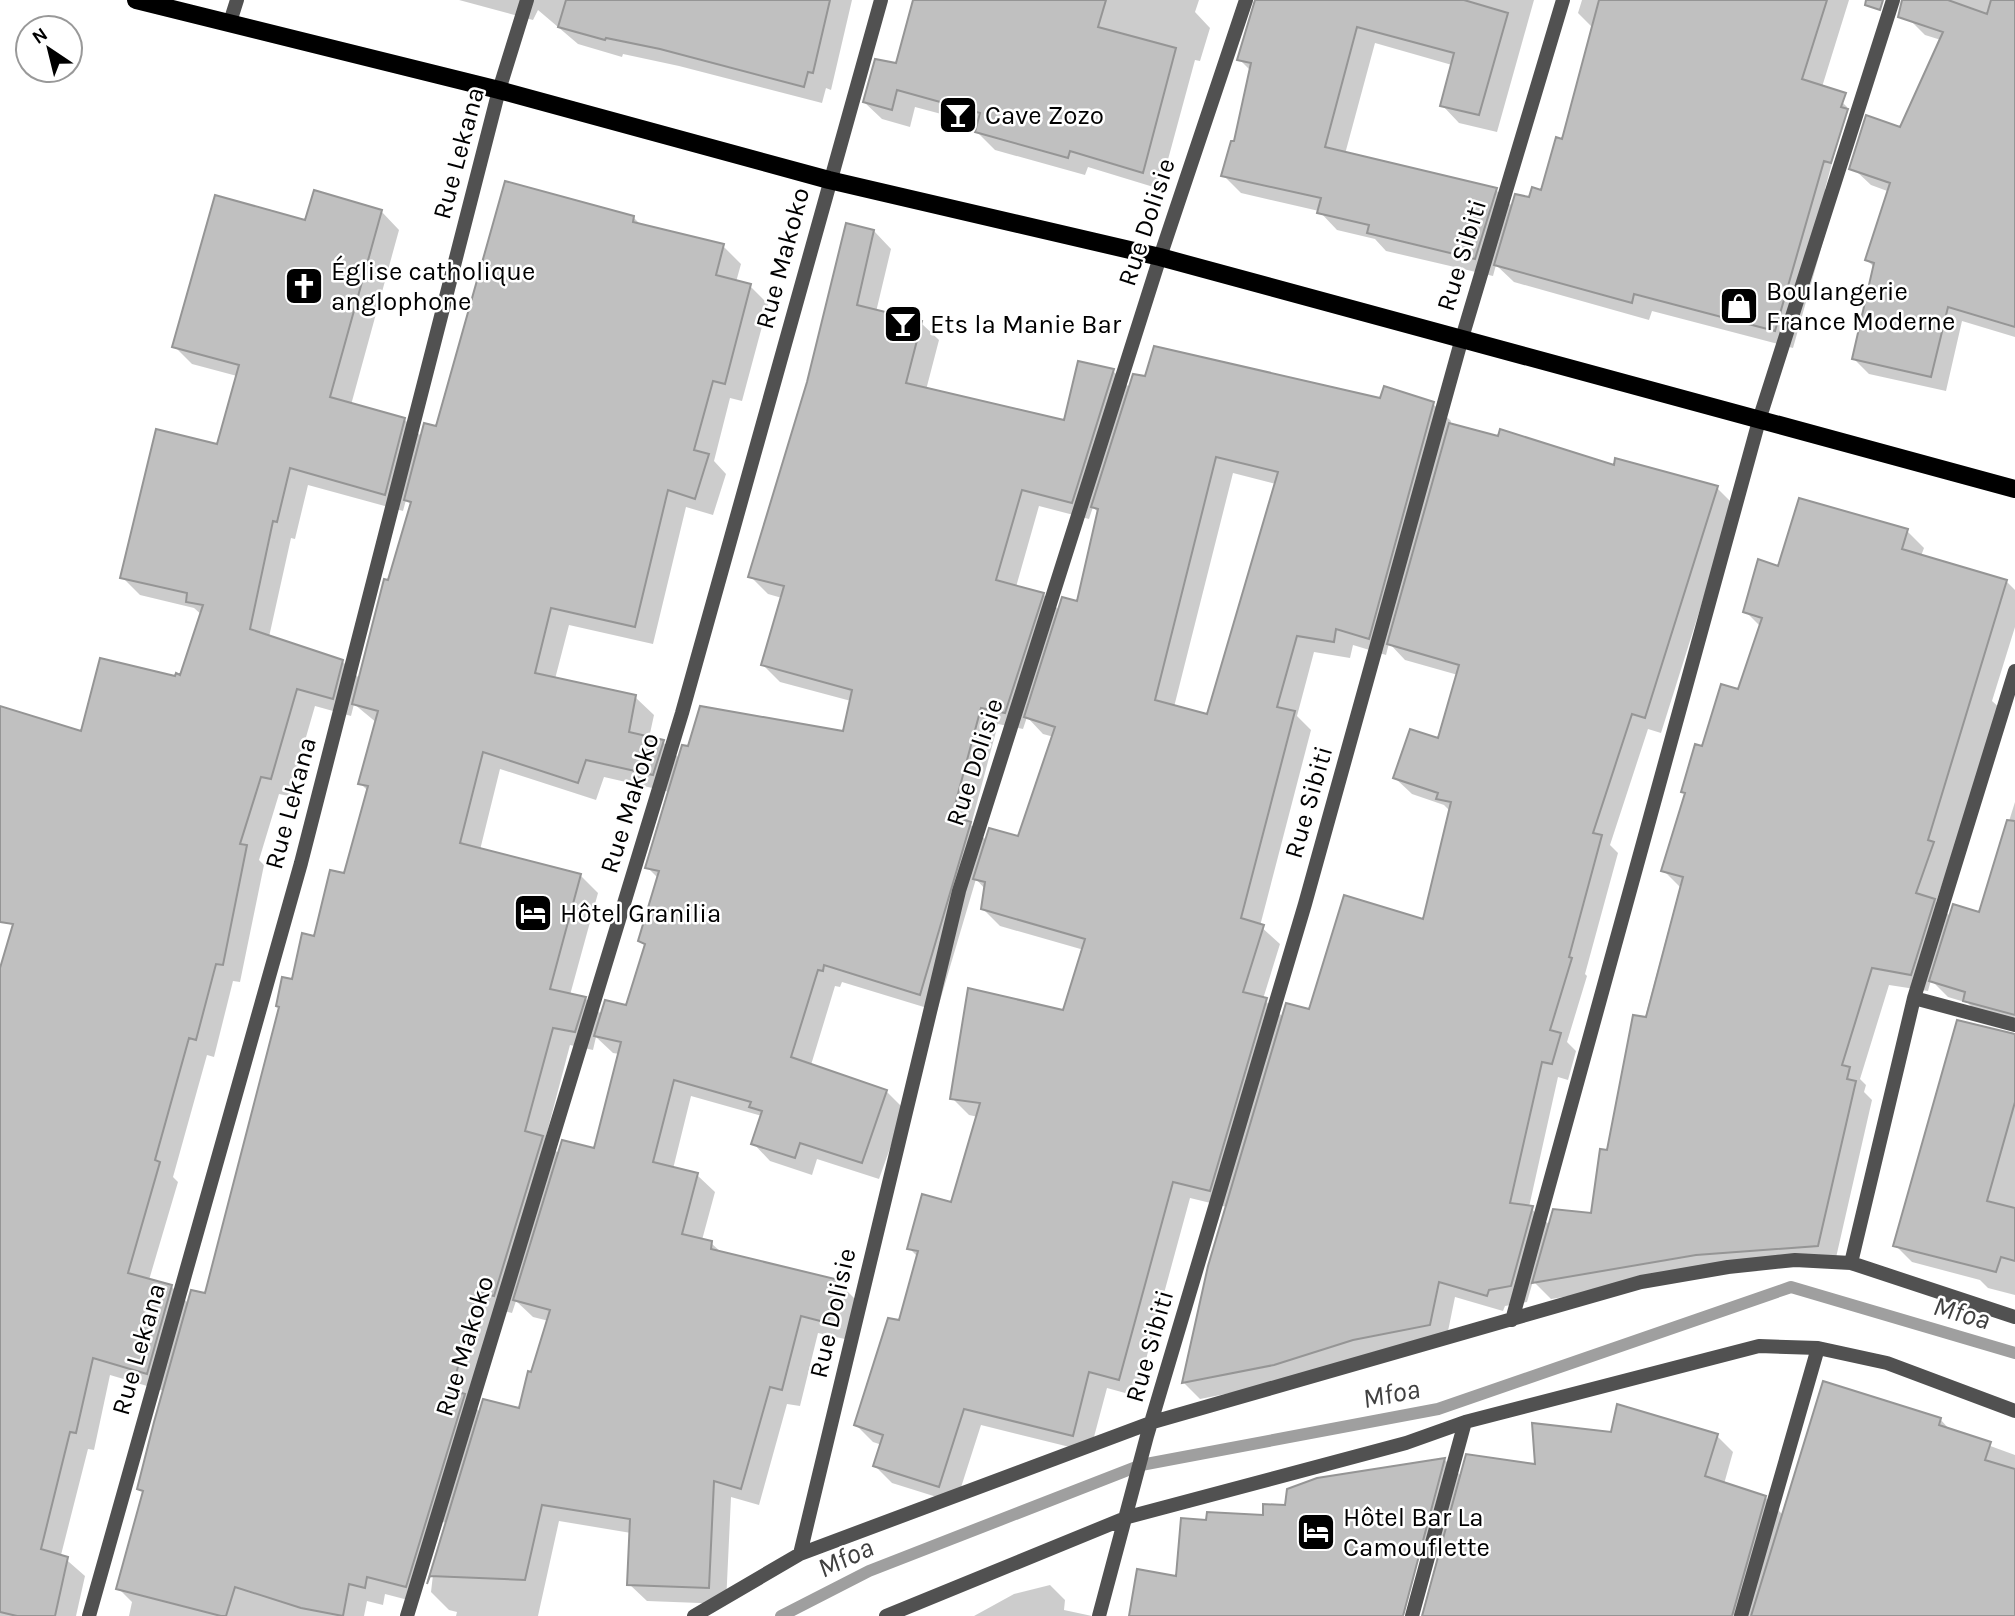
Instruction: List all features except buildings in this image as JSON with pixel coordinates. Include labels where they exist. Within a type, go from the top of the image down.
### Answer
[{"type":"main road","points":[[136,0],[499,90],[829,180],[1160,257],[1759,417],[2015,489]]},
{"type":"street","points":[[230,22],[237,0]]},
{"type":"street","name":"Rue Lekana","points":[[89,1616],[301,863],[499,90],[527,0]]},
{"type":"street","name":"Rue Makoko","points":[[407,1616],[682,713],[881,0]]},
{"type":"street","name":"Rue Dolisie","points":[[800,1554],[959,891],[1160,257],[1246,0]]},
{"type":"street","name":"Rue Sibiti","points":[[1099,1616],[1150,1429],[1305,904],[1462,338],[1563,0]]},
{"type":"street","points":[[1511,1320],[1759,417],[1893,0]]},
{"type":"street","points":[[1851,1263],[1914,998],[2015,671]]},
{"type":"street","points":[[1914,998],[2015,1025]]},
{"type":"street","points":[[694,1616],[800,1554],[1150,1429],[1641,1282],[1728,1266],[1795,1260],[1851,1263],[2015,1317]]},
{"type":"street","points":[[886,1616],[1128,1517],[1406,1443],[1465,1422],[1759,1346],[1818,1348],[1887,1363],[2015,1412]]},
{"type":"street","points":[[1741,1616],[1818,1348]]},
{"type":"street","points":[[1412,1616],[1465,1422]]},
{"type":"waterway","name":"Mfoa","points":[[781,1616],[869,1571],[1141,1465],[1438,1409],[1791,1287],[2015,1353]]},
{"type":"place","name":"Cave Zozo","points":[[958,115]]},
{"type":"place","name":"Église catholique anglophone","points":[[304,286]]},
{"type":"place","name":"Boulangerie France Moderne","points":[[1739,306]]},
{"type":"place","name":"Ets la Manie Bar","points":[[903,324]]},
{"type":"place","name":"Hôtel Granilia","points":[[533,913]]},
{"type":"place","name":"Hôtel Bar La Camouflette","points":[[1316,1532]]}]
